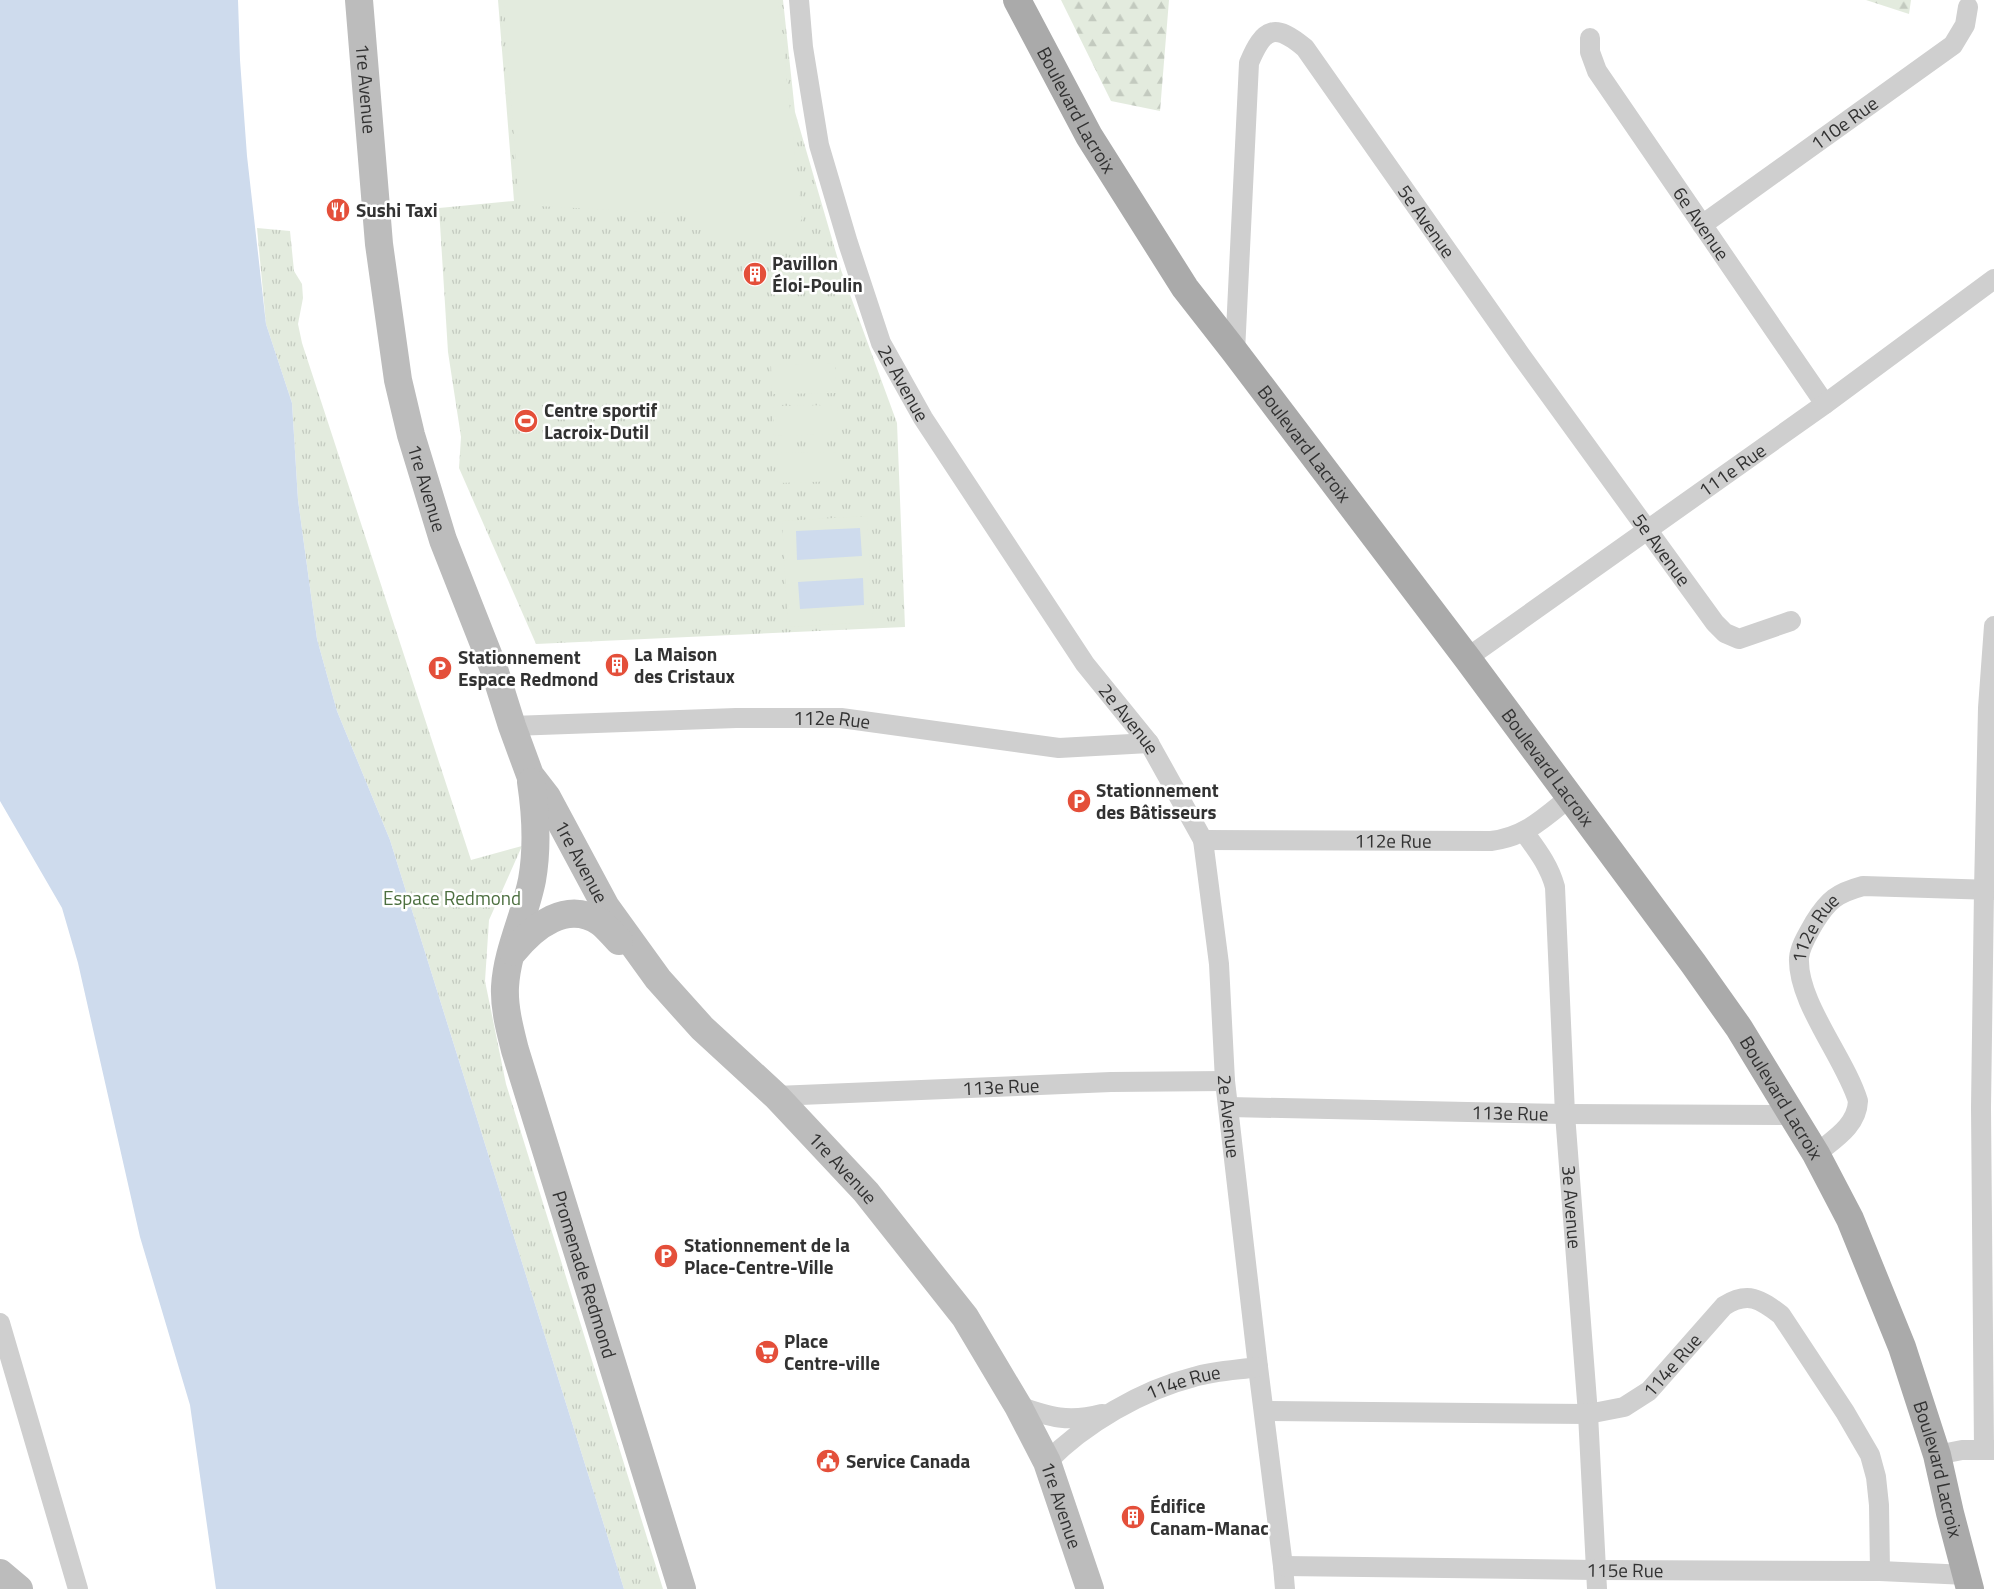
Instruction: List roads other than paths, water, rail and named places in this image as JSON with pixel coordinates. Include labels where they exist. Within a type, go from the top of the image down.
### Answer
[{"type":"main road","name":"Boulevard Lacroix","points":[[1017,0],[1089,136],[1185,288],[1467,658],[1739,1028],[1816,1154],[1850,1220],[1902,1347],[1937,1456],[1969,1582]]},
{"type":"street","name":"1re Avenue","points":[[359,0],[379,244],[398,380],[411,435],[443,540],[495,672],[530,775],[547,797],[606,907],[658,979],[702,1028],[776,1096],[860,1185],[965,1316],[1018,1406],[1047,1462],[1090,1589]]},
{"type":"street","name":"2e Avenue","points":[[799,0],[803,47],[818,145],[848,243],[882,343],[923,418],[1085,664],[1149,743],[1203,840],[1220,964],[1225,1080],[1258,1367],[1284,1566],[1285,1589]]},
{"type":"street","name":"110e Rue","points":[[1702,225],[1953,45],[1965,25],[1968,7]]},
{"type":"street","name":"5e Avenue","points":[[1235,352],[1248,63],[1255,48],[1264,36],[1274,31],[1288,34],[1305,48],[1522,357],[1715,623],[1725,633],[1739,639],[1791,621]]},
{"type":"street","name":"6e Avenue","points":[[1590,38],[1590,52],[1597,72],[1825,404]]},
{"type":"street","name":"111e Rue","points":[[1467,658],[1825,404],[1994,279]]},
{"type":"street","points":[[1937,1456],[1962,1450],[1989,1450],[1988,708],[1994,626]]},
{"type":"street","name":"112e Rue","points":[[512,726],[736,718],[841,718],[1059,748],[1149,743]]},
{"type":"street","name":"Promenade Redmond","points":[[530,775],[537,822],[536,853],[532,881],[510,955],[505,987],[507,1016],[515,1050],[682,1589]]},
{"type":"street","name":"112e Rue","points":[[1203,840],[1491,841],[1508,839],[1524,832],[1570,797]]},
{"type":"street","name":"3e Avenue","points":[[1524,832],[1551,872],[1555,887],[1565,1114],[1588,1414],[1596,1580]]},
{"type":"street","name":"112e Rue","points":[[1816,1154],[1852,1122],[1858,1112],[1858,1101],[1803,988],[1799,957],[1804,942],[1822,910],[1834,896],[1863,886],[1989,890]]},
{"type":"street","points":[[510,955],[524,938],[544,922],[566,913],[582,914],[600,922],[658,979]]},
{"type":"street","name":"113e Rue","points":[[776,1096],[1111,1082],[1225,1080]]},
{"type":"street","name":"113e Rue","points":[[1228,1107],[1565,1114],[1791,1115]]},
{"type":"street","name":"114e Rue","points":[[1264,1411],[1588,1414],[1624,1407],[1649,1391],[1724,1306],[1734,1300],[1752,1298],[1766,1304],[1781,1315],[1845,1412],[1870,1455],[1876,1477],[1879,1504],[1880,1571]]},
{"type":"street","points":[[0,1323],[78,1589]]},
{"type":"street","name":"114e Rue","points":[[1047,1462],[1064,1445],[1114,1411],[1157,1389],[1194,1377],[1258,1367]]},
{"type":"street","name":"114e Rue","points":[[1018,1406],[1047,1416],[1081,1420],[1114,1411]]},
{"type":"street","name":"115e Rue","points":[[1284,1566],[1596,1580],[1880,1571],[1969,1582]]},
{"type":"street","points":[[0,1573],[18,1589]]},
{"type":"water","points":[[0,0],[238,0],[247,156],[266,324],[292,403],[298,500],[317,639],[337,711],[390,840],[624,1589],[216,1589],[190,1405],[140,1237],[78,963],[62,908],[0,801]]},
{"type":"water","points":[[860,528],[862,556],[797,560],[796,531]]},
{"type":"water","points":[[863,578],[864,605],[800,609],[798,582]]},
{"type":"place","name":"Sushi Taxi","points":[[338,210]]},
{"type":"place","name":"Pavillon Éloi-Poulin","points":[[755,274]]},
{"type":"place","name":"Centre sportif Lacroix-Dutil","points":[[526,421]]},
{"type":"place","name":"La Maison des Cristaux","points":[[617,665]]},
{"type":"place","name":"Stationnement Espace Redmond","points":[[440,668]]},
{"type":"place","name":"Stationnement des Bâtisseurs","points":[[1079,801]]},
{"type":"place","name":"Stationnement de la Place-Centre-Ville","points":[[666,1256]]},
{"type":"place","name":"Place Centre-ville","points":[[767,1352]]},
{"type":"place","name":"Service Canada","points":[[828,1461]]},
{"type":"place","name":"Édifice Canam-Manac","points":[[1133,1517]]},
{"type":"park label","name":"Espace Redmond","points":[[452,898]]}]
